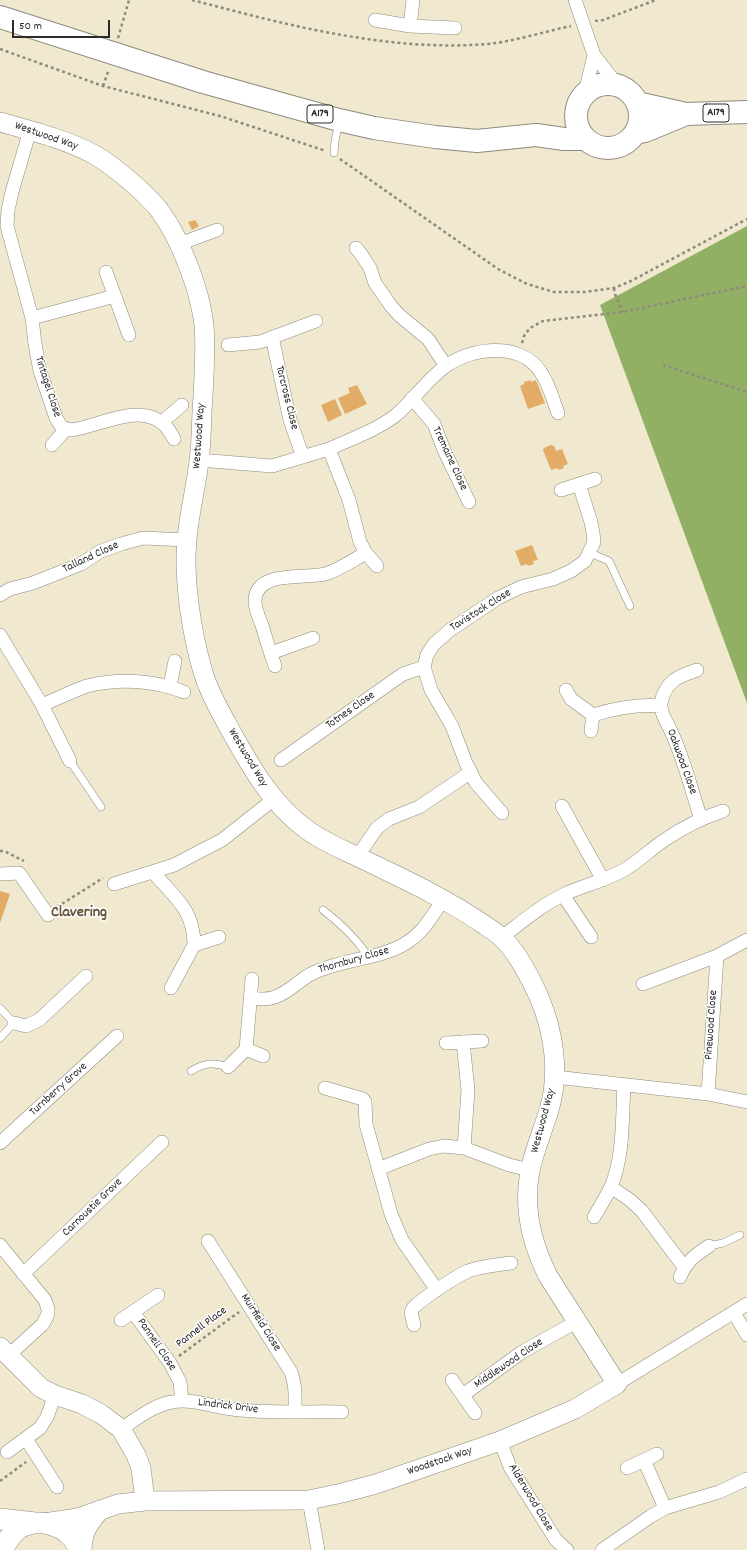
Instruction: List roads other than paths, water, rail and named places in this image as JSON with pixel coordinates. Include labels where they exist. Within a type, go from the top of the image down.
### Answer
[{"type":"highway","name":"A179","points":[[0,17],[203,82],[339,120],[374,128],[435,137],[477,141],[536,135]]},
{"type":"highway","points":[[536,135],[581,102],[594,87],[604,84],[618,86],[631,94],[637,102],[640,121],[635,133],[629,141],[621,146],[612,148],[597,146],[585,139],[579,131],[576,121],[581,102]]},
{"type":"highway","points":[[637,102],[686,114]]},
{"type":"highway","name":"A179","points":[[686,114],[747,112]]},
{"type":"highway","points":[[635,133],[645,131],[686,114]]},
{"type":"highway","points":[[536,135],[564,139],[585,139]]},
{"type":"main road","points":[[0,1519],[58,1526],[70,1535],[79,1550]]},
{"type":"main road","points":[[2,1550],[9,1537],[20,1528],[41,1523]]},
{"type":"street","points":[[410,26],[412,0]]},
{"type":"street","points":[[575,0],[594,55],[618,86]]},
{"type":"street","points":[[376,20],[410,26],[455,28]]},
{"type":"street","points":[[581,102],[594,55]]},
{"type":"street","name":"Westwood Way","points":[[0,122],[66,142],[98,157],[133,183],[160,210],[179,244],[197,293],[204,324],[205,349],[200,460],[187,540],[186,577],[204,677],[219,710],[256,776],[289,816],[326,842],[357,856],[470,915],[502,937],[530,977],[540,999],[548,1023],[554,1053],[555,1077],[550,1105],[530,1170],[528,1202],[531,1228],[536,1248],[548,1276],[617,1384]]},
{"type":"street","name":"Tintagel Close","points":[[30,130],[12,192],[8,210],[7,226],[32,318],[34,344],[40,371],[56,418],[62,426],[66,429],[72,430],[131,415],[156,418],[162,422]]},
{"type":"street","points":[[179,244],[217,230]]},
{"type":"street","points":[[356,248],[370,268],[375,283],[391,306],[428,339],[446,366]]},
{"type":"street","points":[[106,272],[129,335]]},
{"type":"street","points":[[32,318],[114,296]]},
{"type":"street","points":[[228,345],[260,342],[316,322]]},
{"type":"street","name":"Torcross Close","points":[[272,337],[290,420],[303,457]]},
{"type":"street","points":[[200,460],[272,466],[328,449],[384,424],[397,414],[446,366],[465,356],[485,351],[504,351],[519,354],[530,361],[540,371],[558,413]]},
{"type":"street","name":"Tremaine Close","points":[[412,398],[434,424],[444,450],[469,502]]},
{"type":"street","points":[[174,439],[171,432],[162,422],[182,405]]},
{"type":"street","name":"Tintagel Close","points":[[52,445],[66,429]]},
{"type":"street","points":[[328,449],[349,500],[360,542],[366,553],[377,566]]},
{"type":"street","points":[[561,490],[595,479]]},
{"type":"street","points":[[579,484],[591,522],[594,542],[590,553]]},
{"type":"street","name":"Talland Close","points":[[0,595],[10,589],[33,583],[81,564],[101,551],[121,544],[143,538],[187,540]]},
{"type":"street","points":[[275,666],[255,602],[256,592],[262,585],[270,580],[325,574],[366,553]]},
{"type":"street","name":"Tavistock Close","points":[[424,667],[427,655],[434,644],[450,630],[498,598],[521,587],[553,579],[570,571],[585,561],[590,553]]},
{"type":"street","points":[[0,635],[42,705],[70,761]]},
{"type":"street","points":[[271,653],[313,638]]},
{"type":"street","points":[[170,686],[175,661]]},
{"type":"street","points":[[424,667],[431,690],[452,726],[470,772],[476,783],[502,814]]},
{"type":"street","name":"Totnes Close","points":[[281,760],[403,674],[424,667]]},
{"type":"street","points":[[593,715],[630,706],[661,706],[667,687],[678,677],[697,670]]},
{"type":"street","points":[[42,705],[87,686],[112,682],[132,681],[170,686],[184,692]]},
{"type":"street","points":[[566,690],[571,699],[593,715]]},
{"type":"street","name":"Oakwood Close","points":[[661,706],[662,713],[680,752],[701,819]]},
{"type":"street","points":[[591,732],[593,715]]},
{"type":"street","points":[[357,856],[377,828],[389,819],[419,806],[470,772]]},
{"type":"street","points":[[108,881],[153,872],[174,865],[222,840],[274,799]]},
{"type":"street","points":[[562,806],[603,880]]},
{"type":"street","points":[[502,937],[539,909],[563,896],[625,870],[663,841],[701,819],[723,811]]},
{"type":"street","points":[[153,872],[182,903],[194,931],[194,944],[171,988]]},
{"type":"street","points":[[0,874],[19,873],[50,912]]},
{"type":"street","points":[[563,896],[591,937]]},
{"type":"street","name":"Thornbury Close","points":[[251,998],[275,998],[311,974],[325,968],[392,950],[414,938],[424,927],[443,900]]},
{"type":"street","points":[[194,944],[219,937]]},
{"type":"street","points":[[643,984],[717,956],[747,940]]},
{"type":"street","name":"Pinewood Close","points":[[708,1094],[717,956]]},
{"type":"street","points":[[14,1023],[26,1026],[39,1020],[86,976]]},
{"type":"street","points":[[228,1067],[246,1049],[252,979]]},
{"type":"street","name":"Turnberry Grove","points":[[0,1143],[117,1036]]},
{"type":"street","points":[[446,1043],[482,1041]]},
{"type":"street","points":[[463,1042],[468,1090],[464,1148]]},
{"type":"street","points":[[246,1049],[263,1056]]},
{"type":"street","points":[[555,1077],[708,1094],[747,1102]]},
{"type":"street","points":[[594,1217],[611,1187],[618,1163],[624,1085]]},
{"type":"street","points":[[325,1088],[363,1099],[365,1102],[366,1124],[391,1214],[402,1240],[437,1290]]},
{"type":"street","name":"Carnoustie Grove","points":[[24,1274],[162,1142]]},
{"type":"street","points":[[378,1170],[429,1149],[444,1146],[464,1148],[530,1170]]},
{"type":"street","points":[[611,1187],[630,1200],[642,1211],[682,1272],[696,1254],[709,1246]]},
{"type":"street","name":"Muirfield Close","points":[[208,1241],[291,1372],[296,1392],[295,1411]]},
{"type":"street","points":[[0,1245],[45,1300],[48,1309],[48,1314],[43,1324],[4,1351],[41,1388],[55,1395],[82,1404],[101,1414],[121,1429],[136,1455],[141,1468],[145,1501]]},
{"type":"street","points":[[414,1325],[411,1313],[413,1308],[437,1290],[467,1272],[482,1267],[511,1263]]},
{"type":"street","name":"Pannell Close","points":[[122,1320],[158,1295]]},
{"type":"street","name":"Woodstock Way","points":[[41,1523],[78,1518],[118,1504],[145,1501],[309,1500],[342,1494],[376,1484],[500,1441],[575,1409],[747,1304]]},
{"type":"street","name":"Pannell Close","points":[[133,1312],[170,1363],[180,1382],[182,1401]]},
{"type":"street","points":[[734,1313],[747,1335]]},
{"type":"street","name":"Middlewood Close","points":[[463,1395],[522,1352],[576,1322]]},
{"type":"street","name":"Middlewood Close","points":[[452,1380],[475,1413]]},
{"type":"street","points":[[7,1452],[40,1428],[47,1417],[55,1395]]},
{"type":"street","name":"Lindrick Drive","points":[[121,1429],[138,1417],[157,1407],[171,1402],[182,1401],[231,1409],[265,1412],[342,1412]]},
{"type":"street","points":[[26,1439],[57,1487]]},
{"type":"street","name":"Alderwood Close","points":[[500,1441],[510,1467],[556,1540],[567,1550]]},
{"type":"street","points":[[627,1468],[657,1454]]},
{"type":"street","points":[[644,1460],[666,1508]]},
{"type":"street","points":[[602,1550],[651,1516],[666,1508],[719,1492],[747,1479]]},
{"type":"street","points":[[309,1500],[318,1550]]},
{"type":"street","points":[[82,1550],[86,1527],[100,1510]]},
{"type":"lane","points":[[334,153],[339,120]]},
{"type":"lane","points":[[590,553],[609,561],[630,606]]},
{"type":"lane","points":[[70,761],[101,807]]},
{"type":"lane","points":[[323,910],[339,922],[362,946],[368,956]]},
{"type":"lane","points":[[0,1008],[14,1023],[0,1038]]},
{"type":"lane","points":[[191,1071],[208,1064],[219,1064],[228,1067]]},
{"type":"lane","points":[[709,1246],[723,1243],[740,1235]]},
{"type":"district","name":"Clavering","points":[[79,914]]}]
